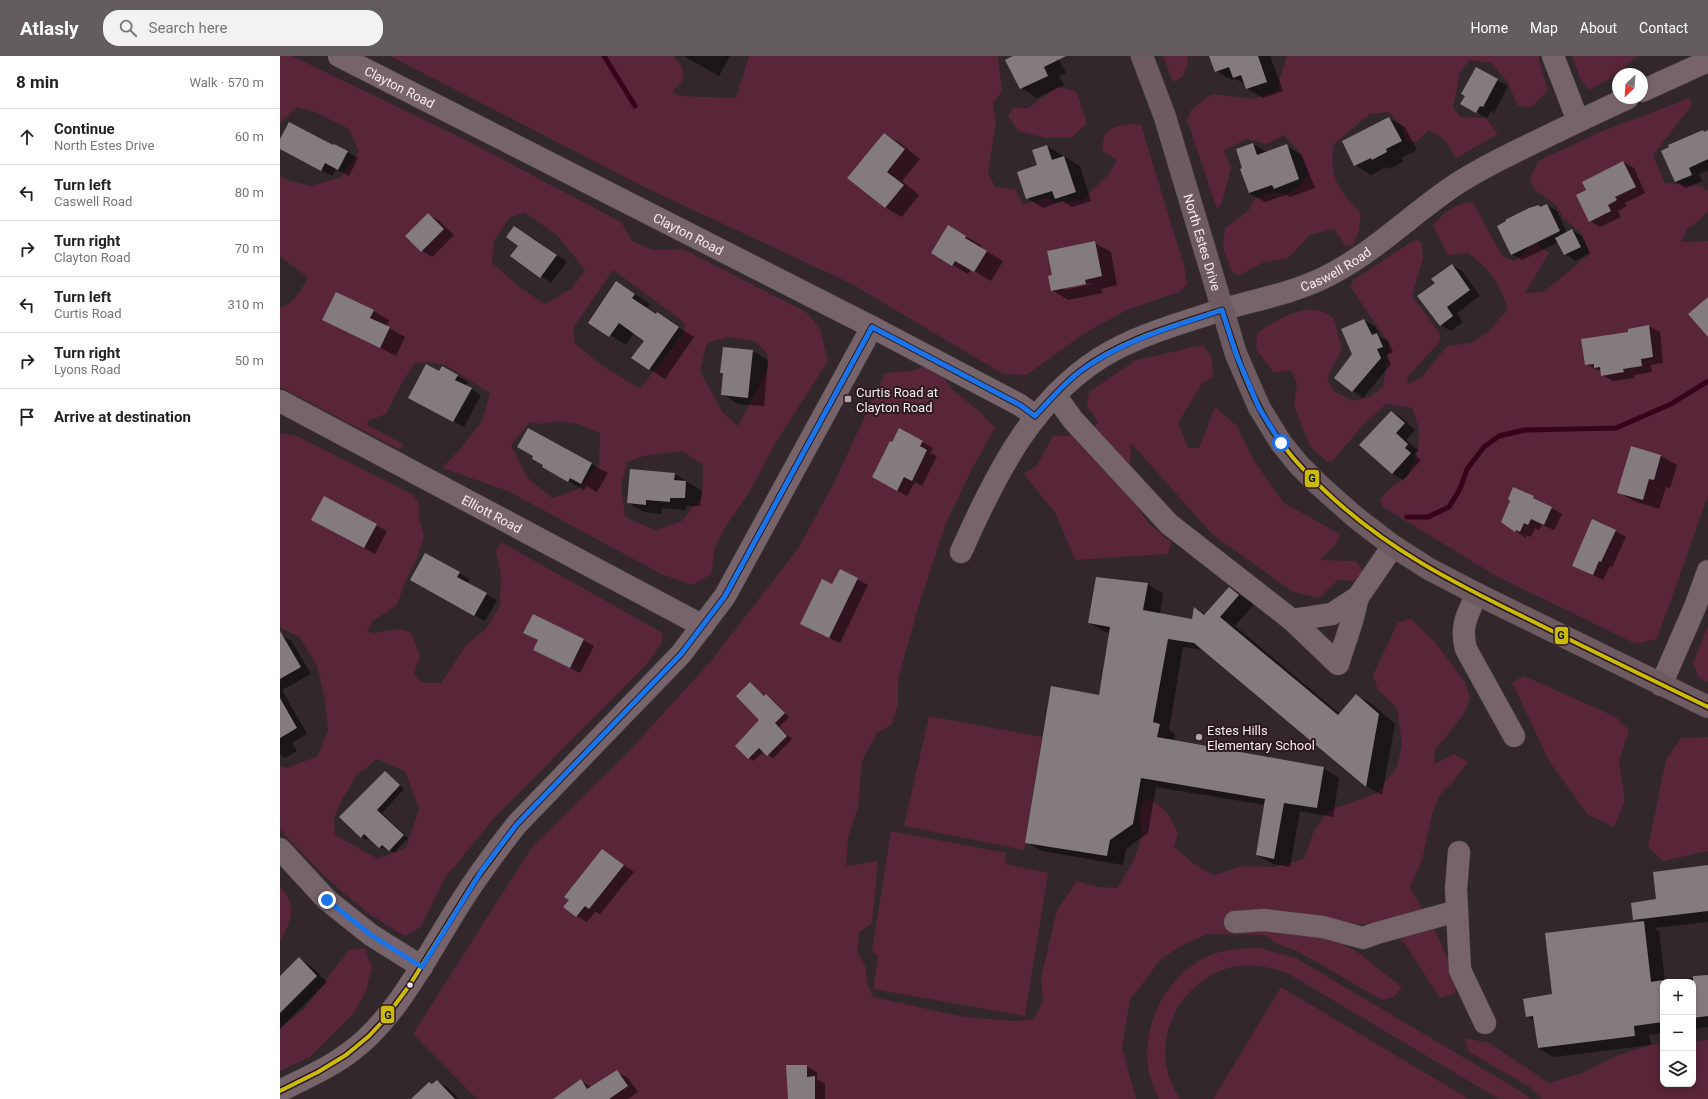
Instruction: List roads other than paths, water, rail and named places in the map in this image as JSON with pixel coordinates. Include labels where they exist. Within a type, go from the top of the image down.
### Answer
[{"type":"main road","name":"North Estes Drive","points":[[1142,56],[1165,117],[1236,354],[1259,408],[1281,443],[1322,488],[1355,517],[1393,546],[1429,569],[1708,707]]},
{"type":"street","name":"Clayton Road","points":[[339,56],[872,327],[1020,405],[1035,416]]},
{"type":"street","points":[[1553,56],[1578,121]]},
{"type":"street","points":[[1648,89],[1708,61]]},
{"type":"street","name":"Caswell Road","points":[[961,552],[984,501],[1004,464],[1035,416],[1055,395],[1085,368],[1111,352],[1151,334],[1222,310],[1290,292],[1327,277],[1350,264],[1378,245],[1455,185],[1487,165],[1615,104]]},
{"type":"street","points":[[280,1091],[324,1069],[354,1049],[378,1026],[422,967],[482,870],[517,824],[681,654],[703,626],[725,596],[872,327]]},
{"type":"street","points":[[1055,395],[1073,420],[1169,524],[1292,620],[1338,664],[1358,597],[1393,546]]},
{"type":"street","name":"Elliott Road","points":[[280,401],[703,626]]},
{"type":"street","points":[[1661,685],[1695,607],[1708,572]]},
{"type":"street","points":[[1477,594],[1464,625],[1463,637],[1466,650],[1514,736]]},
{"type":"street","points":[[1292,620],[1332,614],[1358,597]]},
{"type":"street","points":[[280,849],[327,900],[371,935],[422,967]]},
{"type":"street","points":[[1459,852],[1456,889],[1460,970],[1485,1023]]},
{"type":"street","points":[[1235,922],[1264,920],[1323,927],[1363,938],[1457,911]]},
{"type":"waterway","points":[[604,56],[635,106]]},
{"type":"waterway","points":[[1407,517],[1428,517],[1449,507],[1460,489],[1467,469],[1484,447],[1499,436],[1525,430],[1616,428],[1671,404],[1708,381]]},
{"type":"place","name":"Curtis Road at Clayton Road","points":[[848,399]]},
{"type":"place","name":"Estes Hills Elementary School","points":[[1199,737]]}]
